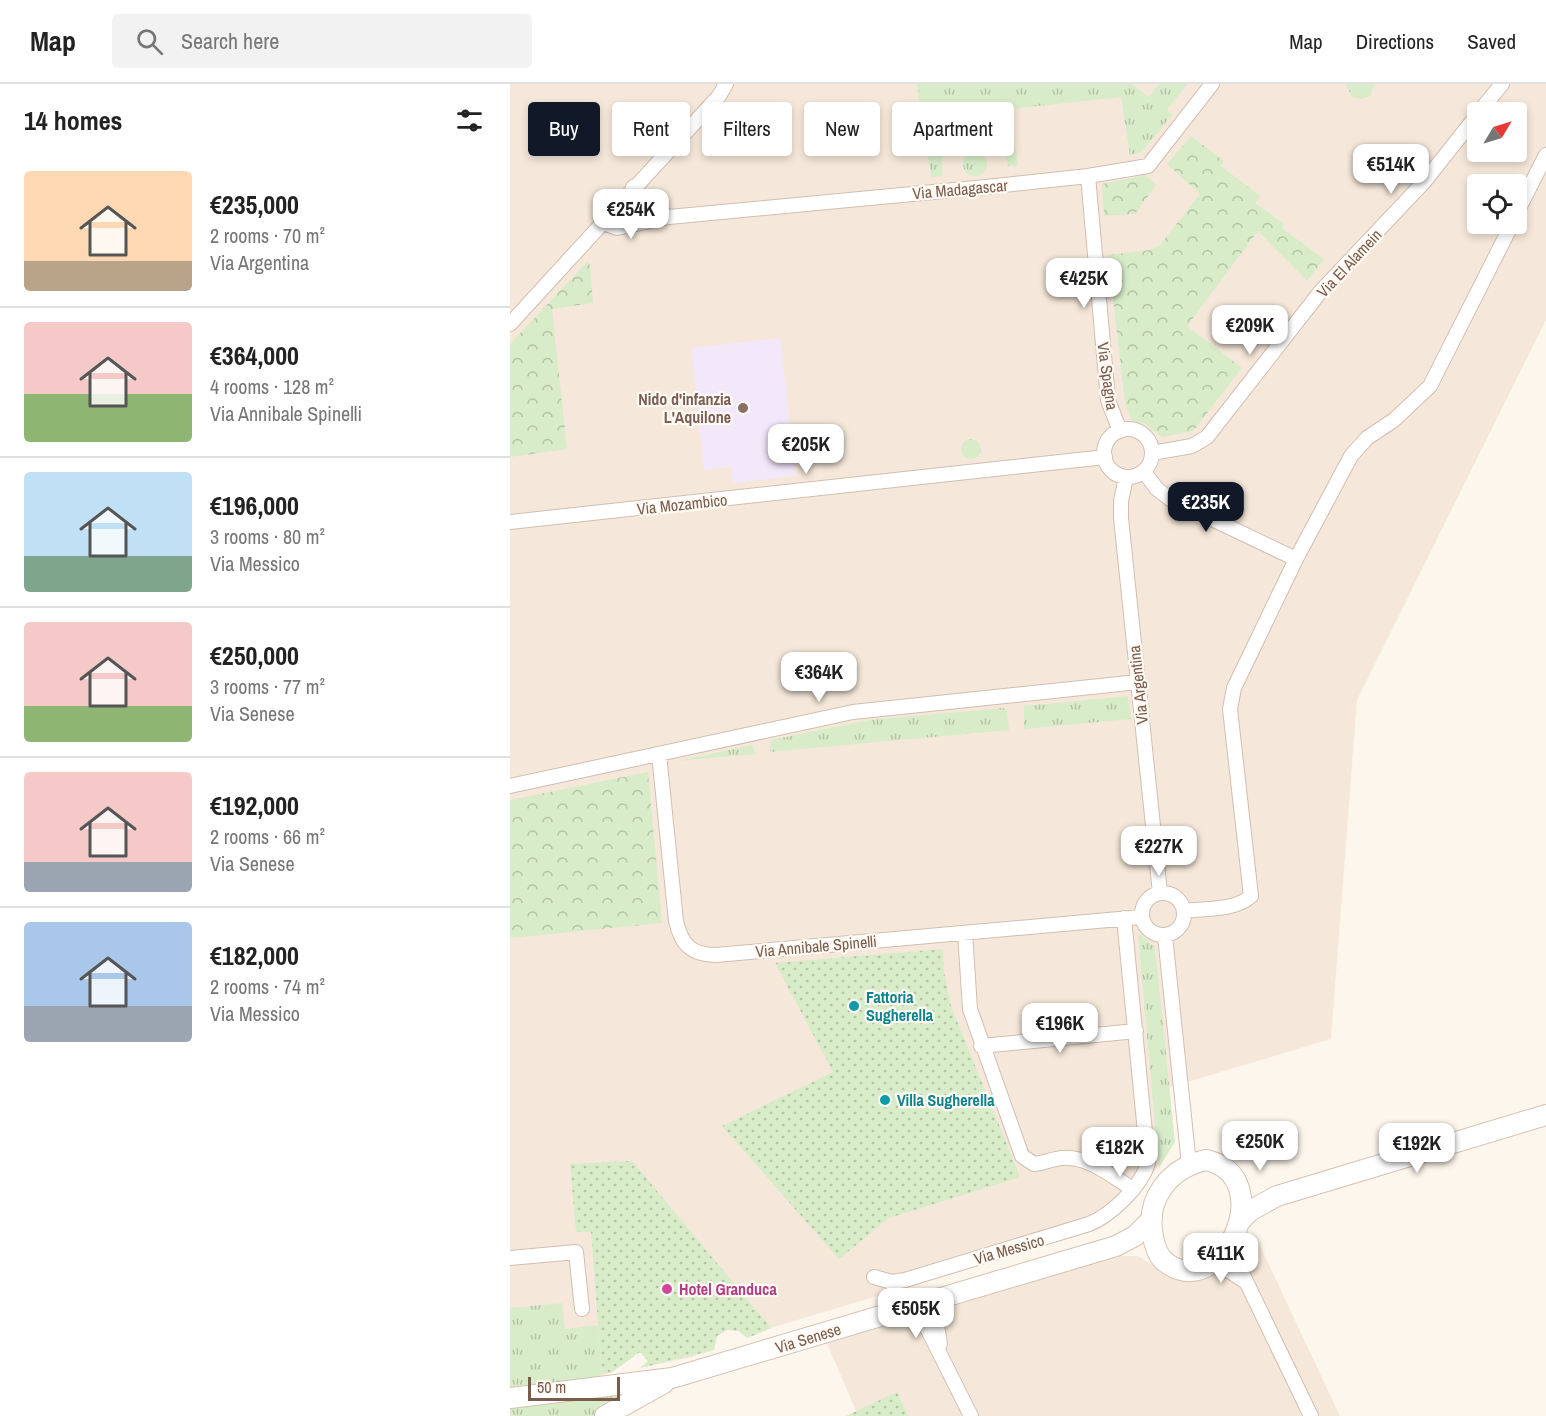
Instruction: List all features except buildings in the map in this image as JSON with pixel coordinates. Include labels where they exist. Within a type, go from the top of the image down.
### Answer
[{"type":"main road","points":[[1277,1196],[1256,1191],[1232,1176],[1220,1163],[1206,1160],[1189,1164],[1176,1172],[1156,1200],[1150,1221],[1153,1240],[1161,1259],[1174,1268],[1192,1270],[1210,1264],[1229,1246],[1241,1220],[1250,1211],[1277,1196],[1546,1115]]},
{"type":"main road","points":[[1232,1176],[1241,1198],[1241,1220]]},
{"type":"main road","name":"Via Senese","points":[[510,1398],[672,1378],[1116,1246],[1135,1236],[1150,1221]]},
{"type":"main road","name":"Via Senese","points":[[1116,1246],[1139,1249],[1161,1259]]},
{"type":"main road","name":"Via Senese","points":[[606,1416],[672,1378]]},
{"type":"street","points":[[510,324],[718,96],[726,84]]},
{"type":"street","name":"Via Madagascar","points":[[601,222],[617,228],[669,217],[1088,176],[1148,166],[1212,84]]},
{"type":"street","name":"Via El Alamein","points":[[1487,102],[1502,84]]},
{"type":"street","name":"Via El Alamein","points":[[1152,453],[1202,442],[1321,291],[1424,182],[1467,127]]},
{"type":"street","points":[[1527,192],[1546,155]]},
{"type":"street","name":"Via Spagna","points":[[1088,176],[1108,400],[1120,431]]},
{"type":"street","points":[[633,187],[645,205],[669,217]]},
{"type":"street","points":[[1184,911],[1230,906],[1245,901],[1251,896],[1231,700],[1296,559],[1351,456],[1367,438],[1394,420],[1430,386],[1507,234]]},
{"type":"street","points":[[1127,430],[1142,434],[1147,439],[1152,453],[1144,472],[1126,477],[1112,471],[1105,457],[1110,439],[1120,431],[1127,430]]},
{"type":"street","name":"Via Mozambico","points":[[510,522],[1105,457]]},
{"type":"street","points":[[1144,472],[1157,489],[1170,499],[1296,559]]},
{"type":"street","name":"Via Argentina","points":[[1126,477],[1121,501],[1121,518],[1160,893]]},
{"type":"street","points":[[510,786],[853,712],[1138,682]]},
{"type":"street","name":"Via Annibale Spinelli","points":[[659,754],[676,921],[679,935],[693,951],[716,955],[1141,917]]},
{"type":"street","points":[[1160,893],[1175,897],[1184,911],[1180,927],[1165,936],[1147,929],[1141,917],[1148,899],[1160,893]]},
{"type":"street","name":"Via Messico","points":[[873,1277],[892,1282],[905,1280],[1089,1224],[1106,1215],[1132,1189],[1146,1170],[1148,1163],[1124,918]]},
{"type":"street","points":[[965,933],[970,1009],[981,1046],[1022,1156],[1028,1162],[1043,1163],[1064,1158],[1083,1161],[1098,1166],[1132,1189]]},
{"type":"street","points":[[1165,936],[1189,1164]]},
{"type":"street","points":[[981,1046],[1136,1031]]},
{"type":"street","points":[[1229,1246],[1311,1416]]},
{"type":"street","points":[[510,1258],[576,1252],[582,1309]]},
{"type":"street","points":[[1210,1264],[1232,1272],[1246,1284]]},
{"type":"street","points":[[942,1354],[937,1325],[945,1297]]},
{"type":"street","points":[[902,1310],[923,1322],[942,1354],[971,1416]]},
{"type":"shaded area","points":[[510,84],[1546,84],[1546,320],[1357,700],[1331,1039],[1167,1088],[1173,1144],[1136,1198],[1107,1225],[771,1328],[747,1338],[739,1331],[727,1330],[717,1336],[714,1350],[688,1358],[640,1368],[648,1361],[640,1352],[612,1372],[591,1380],[510,1388]]},
{"type":"shaded area","name":"Nido d'infanzia L'Aquilone","points":[[780,338],[796,476],[733,483],[731,467],[704,470],[691,348]]},
{"type":"shaded area","points":[[1255,1235],[1340,1416],[846,1416],[856,1411],[826,1341],[1109,1256],[1138,1256],[1177,1280],[1198,1279],[1209,1274],[1240,1240]]},
{"type":"green space","points":[[917,84],[1132,84],[1149,97],[1159,84],[1187,84],[1167,110],[1172,115],[1142,152],[1130,155],[1121,97],[1014,109],[1014,102],[920,102]]},
{"type":"green space","points":[[1346,84],[1375,84],[1370,96],[1361,99],[1352,97]]},
{"type":"green space","points":[[1014,133],[1018,166],[1008,166],[1005,156],[1014,156]]},
{"type":"green space","points":[[1191,136],[1224,161],[1221,166],[1260,196],[1255,203],[1284,224],[1282,228],[1324,259],[1307,281],[1258,231],[1187,326],[1242,368],[1193,431],[1162,437],[1144,423],[1132,421],[1125,403],[1108,255],[1150,250],[1159,246],[1200,194],[1167,164]]},
{"type":"green space","points":[[928,156],[944,156],[943,176],[931,177]]},
{"type":"green space","points":[[967,156],[983,156],[986,159],[986,169],[980,175],[970,175],[964,169],[964,159]]},
{"type":"green space","points":[[1146,175],[1156,185],[1135,214],[1104,216],[1102,184]]},
{"type":"green space","points":[[587,262],[590,265],[593,303],[552,309],[567,449],[510,457],[510,344]]},
{"type":"green space","points":[[971,439],[978,442],[981,449],[978,456],[971,459],[964,456],[961,449],[964,442]]},
{"type":"green space","points":[[1128,696],[1131,719],[1024,729],[1024,706]]},
{"type":"green space","points":[[1003,708],[1007,710],[1009,730],[770,752],[771,740],[869,720]]},
{"type":"green space","points":[[752,745],[756,754],[678,761]]},
{"type":"green space","points":[[648,772],[662,923],[510,938],[510,800]]},
{"type":"green space","points":[[1138,935],[1155,947],[1175,1142],[1159,1168]]},
{"type":"green space","points":[[943,949],[944,972],[951,1006],[1020,1177],[889,1218],[839,1259],[722,1126],[833,1072],[775,963]]},
{"type":"green space","name":"Hotel Granduca","points":[[632,1161],[771,1328],[747,1338],[739,1331],[727,1330],[717,1336],[714,1350],[640,1368],[648,1361],[640,1352],[612,1372],[602,1374],[591,1232],[576,1232],[570,1164]]},
{"type":"green space","points":[[562,1303],[565,1329],[598,1325],[602,1374],[591,1380],[510,1388],[510,1308]]},
{"type":"green space","points":[[632,1391],[634,1396],[594,1416],[510,1416],[510,1406]]},
{"type":"green space","points":[[897,1392],[908,1416],[846,1416]]},
{"type":"place","name":"Nido d'infanzia L'Aquilone","points":[[743,408]]},
{"type":"place","name":"Fattoria Sugherella","points":[[854,1006]]},
{"type":"place","name":"Villa Sugherella","points":[[885,1100]]},
{"type":"place","name":"Hotel Granduca","points":[[667,1289]]}]
